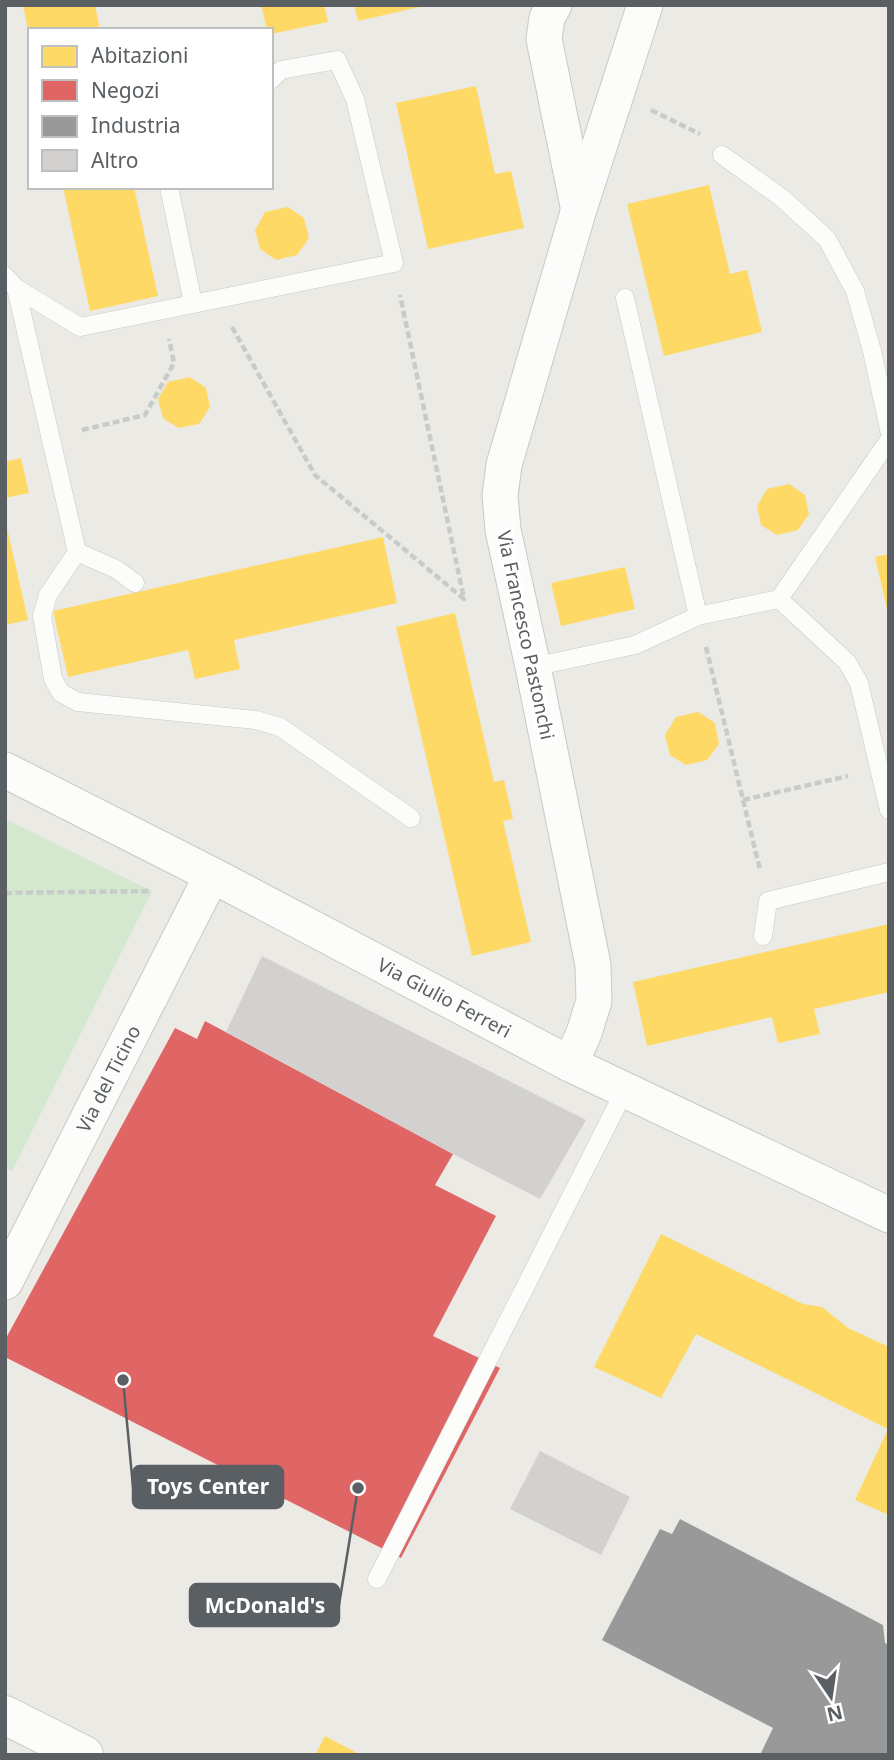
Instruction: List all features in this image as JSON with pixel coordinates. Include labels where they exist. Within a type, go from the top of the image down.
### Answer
[{"type":"street","name":"Via Francesco Pastonchi","points":[[554,5],[547,18],[544,39],[579,209]]},
{"type":"street","name":"Via Francesco Pastonchi","points":[[570,1064],[594,1001],[593,965],[503,530],[500,495],[504,465],[579,209],[645,5]]},
{"type":"street","name":"Via Giulio Ferreri","points":[[5,771],[212,875],[570,1064],[889,1215]]},
{"type":"street","name":"Via del Ticino","points":[[5,1282],[212,875]]},
{"type":"street","points":[[5,1715],[84,1755]]},
{"type":"lane","points":[[10,282],[80,327],[394,263],[355,99],[337,60],[281,70],[273,78]]},
{"type":"lane","points":[[722,155],[782,198],[827,239],[855,291],[872,351],[889,429]]},
{"type":"lane","points":[[169,189],[193,303]]},
{"type":"lane","points":[[10,282],[51,437],[77,552],[48,595],[42,616],[53,679],[61,693],[78,702],[257,720],[280,727],[411,818]]},
{"type":"lane","points":[[625,298],[698,616]]},
{"type":"lane","points":[[533,667],[635,645],[698,616],[779,599],[889,440]]},
{"type":"lane","points":[[77,552],[116,569],[135,583]]},
{"type":"lane","points":[[779,599],[847,662],[859,683],[889,810]]},
{"type":"lane","points":[[763,936],[768,901],[889,872]]},
{"type":"lane","points":[[377,1578],[625,1090]]},
{"type":"path","points":[[644,107],[710,138],[722,155]]},
{"type":"path","points":[[216,299],[315,475],[464,598],[394,263]]},
{"type":"path","points":[[51,437],[145,415],[174,363],[163,310]]},
{"type":"path","points":[[698,616],[768,901]]},
{"type":"path","points":[[743,800],[879,768]]},
{"type":"path","points":[[5,893],[155,889]]},
{"type":"green space","points":[[5,819],[152,891],[12,1171],[5,1168]]},
{"type":"building: Abitazioni","points":[[23,5],[95,5],[100,28],[28,28]]},
{"type":"building: Abitazioni","points":[[261,5],[324,5],[328,22],[273,34],[273,28],[267,28]]},
{"type":"building: Abitazioni","points":[[354,5],[424,5],[424,6],[358,21]]},
{"type":"building: Abitazioni","points":[[476,86],[495,174],[511,171],[524,228],[428,249],[396,103]]},
{"type":"building: Abitazioni","points":[[709,185],[730,274],[747,270],[762,332],[664,356],[627,204]]},
{"type":"building: Abitazioni","points":[[63,189],[134,189],[158,296],[90,311]]},
{"type":"building: Abitazioni","points":[[288,207],[304,218],[309,238],[297,255],[276,260],[260,249],[255,230],[265,212]]},
{"type":"building: Abitazioni","points":[[190,377],[206,388],[210,407],[199,424],[178,428],[163,418],[158,399],[168,382]]},
{"type":"building: Abitazioni","points":[[21,458],[29,493],[5,498],[5,462]]},
{"type":"building: Abitazioni","points":[[789,484],[805,495],[809,514],[798,530],[777,535],[761,525],[757,506],[767,489]]},
{"type":"building: Abitazioni","points":[[5,519],[28,620],[5,625]]},
{"type":"building: Abitazioni","points":[[383,537],[397,603],[234,640],[240,669],[195,679],[188,650],[68,677],[53,611]]},
{"type":"building: Abitazioni","points":[[889,554],[889,613],[888,613],[875,557]]},
{"type":"building: Abitazioni","points":[[625,567],[635,609],[561,626],[551,583]]},
{"type":"building: Abitazioni","points":[[455,613],[494,782],[504,780],[513,819],[503,821],[531,942],[472,956],[396,627]]},
{"type":"building: Abitazioni","points":[[698,712],[715,723],[719,744],[707,760],[686,765],[670,755],[665,735],[676,717]]},
{"type":"building: Abitazioni","points":[[889,924],[889,992],[814,1009],[820,1034],[778,1043],[772,1017],[647,1046],[633,982]]},
{"type":"building: Abitazioni","points":[[661,1234],[803,1304],[822,1307],[848,1328],[889,1347],[889,1515],[855,1500],[888,1429],[696,1334],[661,1398],[594,1367]]},
{"type":"building: Abitazioni","points":[[325,1736],[361,1755],[315,1755]]},
{"type":"building: Negozi","points":[[205,1021],[453,1154],[435,1185],[496,1216],[433,1336],[500,1368],[401,1558],[5,1357],[5,1340],[175,1028],[197,1039]]},
{"type":"building: Industria","points":[[680,1519],[883,1625],[885,1643],[889,1645],[889,1755],[760,1755],[773,1728],[602,1640],[660,1529],[672,1534]]},
{"type":"building: Altro","points":[[262,956],[586,1120],[540,1199],[226,1032]]},
{"type":"building: Altro","points":[[540,1451],[630,1497],[601,1555],[510,1509]]},
{"type":"place","name":"Toys Center","points":[[123,1380]]},
{"type":"place","name":"McDonald's","points":[[358,1488]]}]
